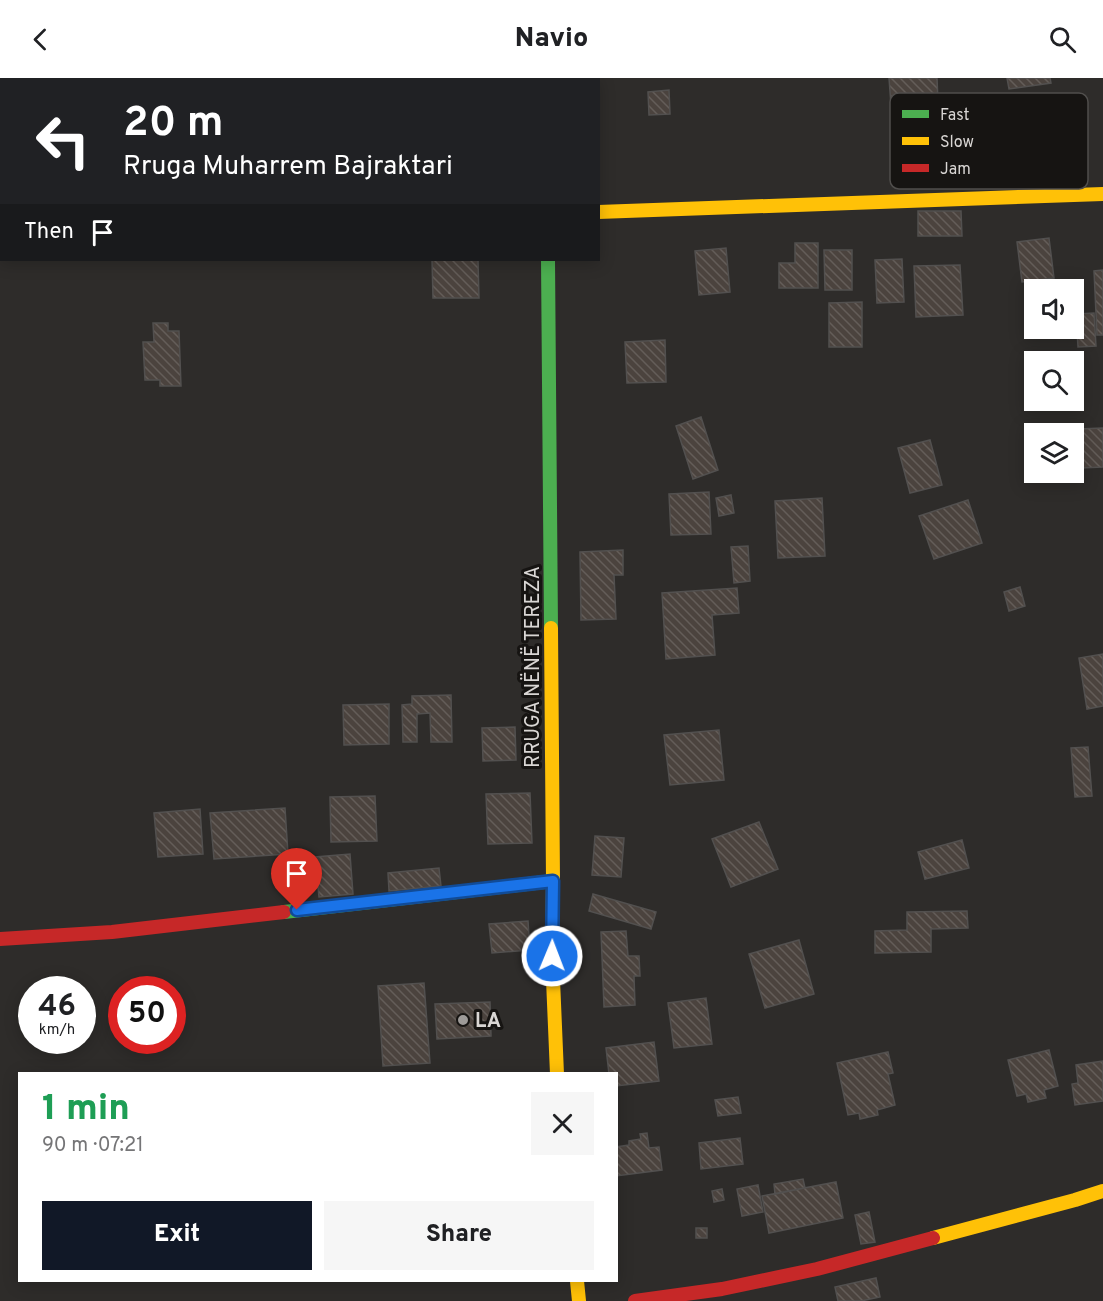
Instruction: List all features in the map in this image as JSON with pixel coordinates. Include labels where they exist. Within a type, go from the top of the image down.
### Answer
[{"type":"street","points":[[600,212],[1103,194]]},
{"type":"street","name":"RRUGA NËNË TEREZA","points":[[548,261],[552,956],[557,1072]]},
{"type":"street","points":[[0,939],[112,932],[553,881]]},
{"type":"street","points":[[635,1301],[722,1288],[818,1269],[1103,1191]]},
{"type":"street","points":[[577,1282],[579,1301]]},
{"type":"building","points":[[889,78],[937,78],[938,93],[890,93]]},
{"type":"building","points":[[1007,78],[1050,78],[1051,83],[1009,89]]},
{"type":"building","points":[[669,90],[670,114],[649,115],[648,92]]},
{"type":"building","points":[[918,211],[961,211],[962,236],[918,236]]},
{"type":"building","points":[[1049,238],[1054,278],[1024,279],[1022,282],[1017,242]]},
{"type":"building","points":[[795,243],[818,243],[818,288],[779,288],[779,263],[795,263]]},
{"type":"building","points":[[726,248],[730,292],[699,295],[695,251]]},
{"type":"building","points":[[824,250],[852,250],[852,290],[825,290]]},
{"type":"building","points":[[902,259],[904,302],[877,303],[875,260]]},
{"type":"building","points":[[432,261],[478,261],[479,298],[433,298]]},
{"type":"building","points":[[960,265],[963,315],[916,317],[914,266]]},
{"type":"building","points":[[1103,270],[1103,335],[1097,335],[1094,271]]},
{"type":"building","points":[[862,302],[862,347],[829,347],[829,303]]},
{"type":"building","points":[[1094,313],[1096,346],[1078,347],[1078,339],[1084,339],[1084,314]]},
{"type":"building","points":[[153,323],[168,323],[168,331],[179,331],[181,386],[160,386],[160,380],[145,380],[143,342],[154,342]]},
{"type":"building","points":[[665,340],[666,382],[627,383],[625,342]]},
{"type":"building","points":[[701,417],[718,470],[693,479],[676,426]]},
{"type":"building","points":[[1103,428],[1103,467],[1084,468],[1084,429]]},
{"type":"building","points":[[930,440],[942,485],[910,493],[898,448]]},
{"type":"building","points":[[709,492],[711,534],[671,535],[669,494]]},
{"type":"building","points":[[731,495],[734,513],[719,516],[716,498]]},
{"type":"building","points":[[822,498],[825,556],[778,558],[775,501]]},
{"type":"building","points":[[968,500],[982,543],[934,559],[919,516]]},
{"type":"building","points":[[748,546],[750,581],[734,583],[731,547]]},
{"type":"building","points":[[623,550],[623,575],[614,575],[616,619],[581,620],[580,552]]},
{"type":"building","points":[[1020,587],[1025,606],[1009,611],[1004,592]]},
{"type":"building","points":[[737,588],[739,613],[712,615],[715,655],[666,659],[662,593]]},
{"type":"building","points":[[1103,654],[1103,706],[1087,709],[1079,658]]},
{"type":"building","points":[[451,695],[452,742],[431,742],[430,713],[417,714],[417,742],[403,742],[402,705],[412,704],[412,696]]},
{"type":"building","points":[[389,704],[389,744],[344,745],[343,705]]},
{"type":"building","points":[[515,727],[516,760],[483,761],[482,728]]},
{"type":"building","points":[[719,730],[724,780],[670,785],[664,735]]},
{"type":"building","points":[[1088,747],[1092,796],[1075,797],[1071,748]]},
{"type":"building","points":[[530,793],[532,843],[488,844],[486,794]]},
{"type":"building","points":[[375,796],[377,841],[331,842],[330,797]]},
{"type":"building","points":[[285,808],[288,854],[214,859],[210,813]]},
{"type":"building","points":[[200,809],[203,854],[158,857],[154,813]]},
{"type":"building","points":[[759,822],[778,869],[731,887],[712,839]]},
{"type":"building","points":[[595,836],[624,838],[621,877],[592,875]]},
{"type":"building","points":[[962,840],[969,868],[925,879],[918,852]]},
{"type":"building","points":[[350,854],[353,894],[319,897],[315,857]]},
{"type":"building","points":[[439,868],[441,886],[389,891],[388,873]]},
{"type":"building","points":[[593,894],[656,912],[651,929],[589,911]]},
{"type":"building","points":[[967,911],[968,928],[931,929],[931,952],[875,953],[875,931],[907,930],[907,912]]},
{"type":"building","points":[[528,921],[530,950],[492,953],[489,924]]},
{"type":"building","points":[[626,931],[628,956],[639,956],[640,976],[634,976],[635,1005],[604,1007],[601,932]]},
{"type":"building","points":[[799,940],[814,994],[765,1008],[749,954]]},
{"type":"building","points":[[424,983],[430,1063],[383,1066],[378,986]]},
{"type":"building","points":[[706,998],[712,1044],[674,1048],[668,1003]]},
{"type":"building","name":"LA","points":[[490,1002],[491,1036],[437,1039],[435,1004]]},
{"type":"building","points":[[654,1042],[659,1081],[618,1086],[618,1072],[609,1072],[606,1048]]},
{"type":"building","points":[[1049,1050],[1058,1086],[1044,1090],[1046,1098],[1028,1102],[1026,1094],[1017,1096],[1008,1060]]},
{"type":"building","points":[[888,1052],[893,1073],[888,1074],[895,1105],[877,1110],[878,1115],[860,1119],[859,1113],[848,1115],[837,1063]]},
{"type":"building","points":[[1103,1061],[1103,1101],[1075,1105],[1072,1084],[1078,1083],[1076,1065]]},
{"type":"building","points":[[738,1097],[741,1113],[718,1116],[715,1100]]},
{"type":"building","points":[[647,1133],[649,1148],[659,1147],[662,1170],[618,1176],[618,1147],[629,1145],[629,1141],[641,1139],[640,1134]]},
{"type":"building","points":[[740,1138],[743,1164],[701,1169],[699,1143]]},
{"type":"building","points":[[803,1179],[805,1188],[775,1194],[774,1184]]},
{"type":"building","points":[[836,1182],[843,1218],[769,1233],[762,1196]]},
{"type":"building","points":[[758,1185],[763,1212],[742,1216],[737,1189]]},
{"type":"building","points":[[722,1189],[724,1200],[714,1202],[712,1191]]},
{"type":"building","points":[[869,1212],[875,1242],[861,1244],[855,1215]]},
{"type":"building","points":[[696,1228],[707,1228],[707,1238],[696,1238]]},
{"type":"building","points":[[876,1278],[880,1297],[861,1301],[838,1301],[835,1287]]},
{"type":"traffic: fast","points":[[548,261],[551,628]]},
{"type":"traffic: fast","points":[[284,912],[553,881]]},
{"type":"traffic: slow","points":[[600,212],[1103,194]]},
{"type":"traffic: slow","points":[[551,628],[552,956],[557,1072]]},
{"type":"traffic: slow","points":[[933,1238],[1103,1191]]},
{"type":"traffic: slow","points":[[577,1282],[579,1301]]},
{"type":"traffic: jam","points":[[0,939],[112,932],[284,912]]},
{"type":"traffic: jam","points":[[635,1301],[722,1289],[817,1269],[933,1238]]},
{"type":"place","name":"LA","points":[[463,1020]]},
{"type":"route","points":[[297,910],[553,881],[552,956]]}]
